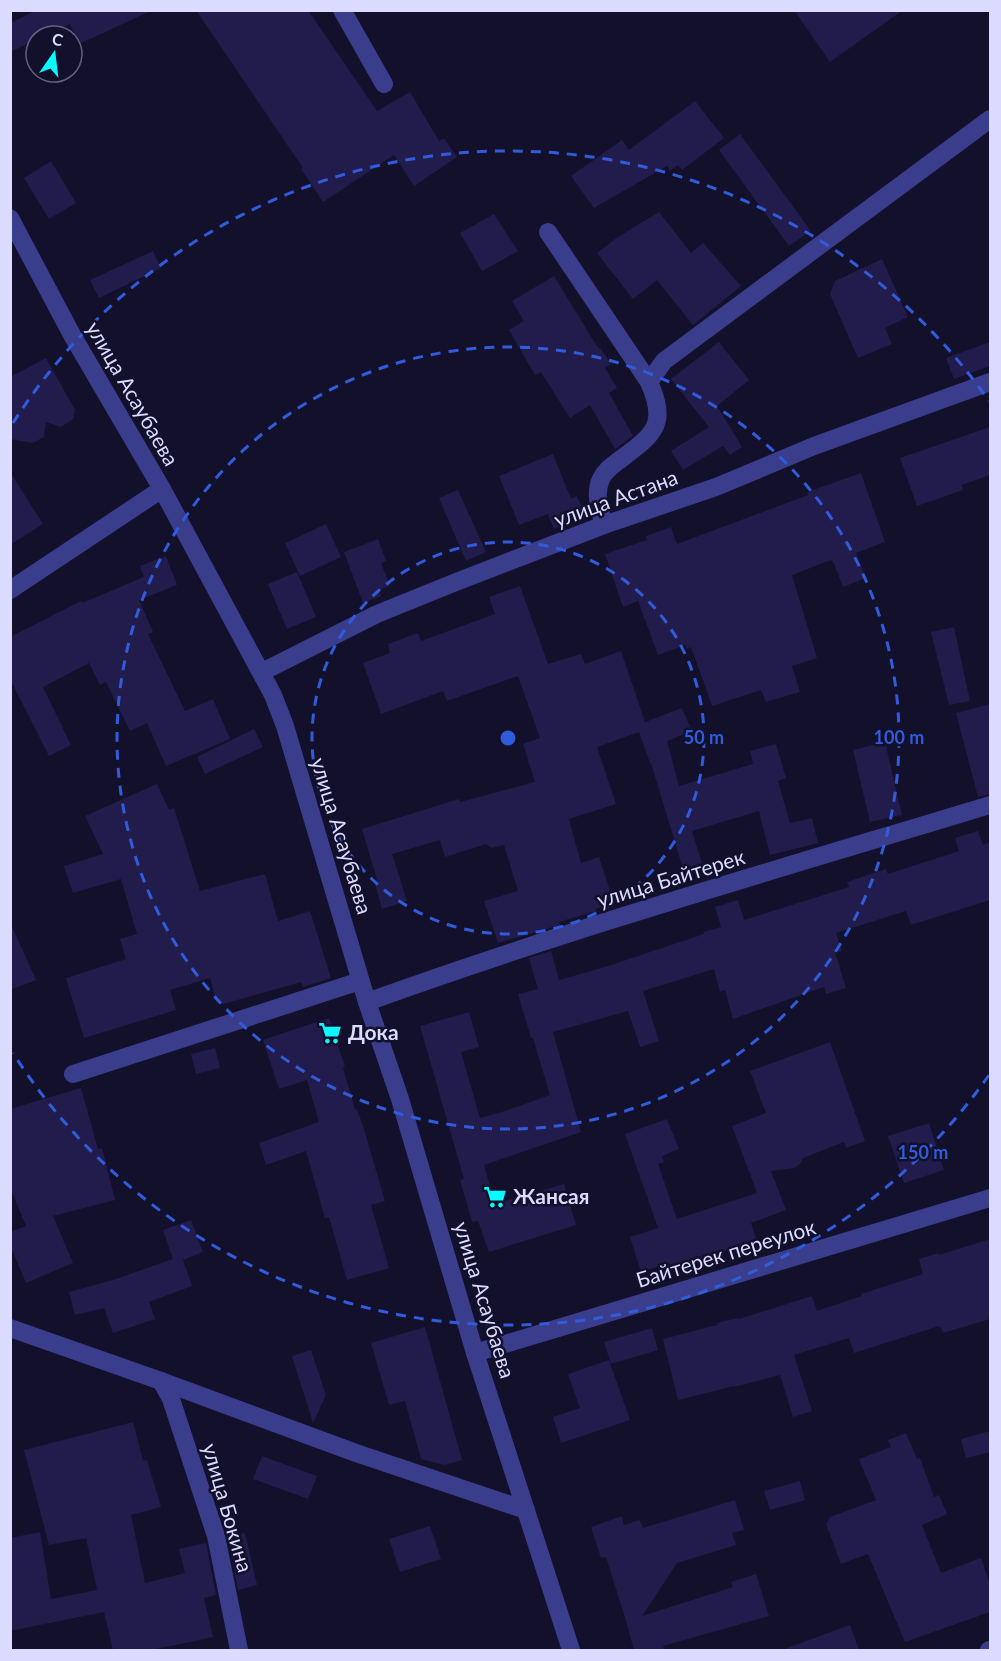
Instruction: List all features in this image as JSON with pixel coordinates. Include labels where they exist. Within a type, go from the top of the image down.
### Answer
[{"type":"street","points":[[342,10],[384,84]]},
{"type":"street","points":[[649,382],[664,362],[990,119]]},
{"type":"street","name":"улица Асаубаева","points":[[10,218],[72,335],[162,489],[273,695],[285,726],[360,981],[400,1099],[475,1353],[571,1650]]},
{"type":"street","points":[[548,232],[649,382],[655,395],[657,421],[652,433],[606,470],[600,480],[598,499],[604,525]]},
{"type":"street","name":"улица Астана","points":[[262,672],[377,614],[456,582],[604,525],[716,487],[814,446],[990,382]]},
{"type":"street","points":[[10,590],[162,489]]},
{"type":"street","name":"улица Байтерек","points":[[367,1002],[584,929],[990,805]]},
{"type":"street","points":[[73,1074],[360,981]]},
{"type":"street","name":"Байтерек переулок","points":[[475,1353],[990,1198]]},
{"type":"street","points":[[10,1328],[356,1453],[525,1510]]},
{"type":"street","name":"улица Бокина","points":[[161,1381],[171,1399],[216,1536],[239,1650]]},
{"type":"building","points":[[37,10],[153,10],[84,42],[84,24],[24,24],[24,46],[10,52],[10,23]]},
{"type":"building","points":[[196,10],[308,10],[377,111],[410,92],[439,141],[444,138],[457,157],[414,186],[394,155],[323,202],[301,169],[303,168]]},
{"type":"building","points":[[794,10],[903,10],[830,62]]},
{"type":"building","points":[[695,101],[724,138],[682,170],[678,165],[670,171],[667,166],[594,208],[571,176],[622,140],[629,150]]},
{"type":"building","points":[[740,134],[811,231],[789,246],[719,150]]},
{"type":"building","points":[[51,161],[76,203],[49,219],[24,178]]},
{"type":"building","points":[[659,212],[691,253],[703,243],[741,286],[693,325],[657,280],[633,299],[597,253]]},
{"type":"building","points":[[494,214],[518,251],[482,271],[460,233]]},
{"type":"building","points":[[153,251],[161,268],[99,298],[90,280]]},
{"type":"building","points":[[882,259],[908,317],[885,328],[892,344],[858,358],[830,294],[835,281]]},
{"type":"building","points":[[554,276],[598,348],[611,364],[605,368],[617,388],[609,393],[633,436],[615,449],[590,405],[570,418],[541,372],[535,375],[509,330],[524,321],[512,301]]},
{"type":"building","points":[[719,342],[749,380],[717,406],[742,447],[730,455],[723,446],[683,470],[671,451],[709,427],[671,379]]},
{"type":"building","points":[[990,342],[990,366],[954,379],[946,358]]},
{"type":"building","points":[[46,358],[75,410],[73,419],[61,427],[46,422],[44,437],[33,443],[10,439],[10,377]]},
{"type":"building","points":[[990,427],[990,475],[962,485],[963,490],[917,506],[900,458]]},
{"type":"building","points":[[553,454],[571,499],[577,496],[585,516],[554,529],[548,514],[519,525],[499,476]]},
{"type":"building","points":[[10,472],[43,524],[10,545]]},
{"type":"building","points":[[861,473],[885,542],[856,553],[866,578],[843,587],[831,560],[792,575],[817,658],[792,666],[800,692],[766,702],[761,690],[712,706],[691,647],[687,649],[686,645],[658,655],[638,601],[623,607],[605,554],[647,540],[646,536],[671,527],[677,544]]},
{"type":"building","points":[[458,490],[486,552],[466,561],[439,498]]},
{"type":"building","points":[[326,524],[341,557],[300,576],[285,543]]},
{"type":"building","points":[[378,539],[386,561],[381,563],[390,586],[379,590],[381,596],[363,603],[344,552]]},
{"type":"building","points":[[166,556],[177,585],[139,600],[153,632],[148,634],[185,711],[213,699],[230,739],[166,766],[147,723],[130,731],[106,682],[100,685],[89,663],[43,687],[71,745],[49,756],[10,679],[10,637],[81,601],[82,603],[144,577],[140,566]]},
{"type":"building","points":[[297,572],[316,617],[287,629],[268,584]]},
{"type":"building","points":[[520,586],[548,664],[581,654],[585,664],[621,651],[645,722],[682,708],[692,731],[667,741],[679,786],[753,764],[750,751],[776,744],[786,778],[778,781],[790,823],[812,818],[818,843],[770,855],[759,811],[692,831],[702,863],[683,869],[651,763],[639,732],[597,747],[616,804],[569,819],[581,863],[599,857],[614,903],[559,922],[560,925],[498,943],[484,901],[518,891],[504,845],[491,848],[486,844],[445,857],[440,840],[392,854],[407,901],[382,909],[375,884],[378,883],[362,829],[459,799],[460,802],[535,782],[523,744],[540,738],[518,676],[447,701],[443,691],[381,714],[363,663],[390,653],[388,644],[418,633],[421,641],[495,614],[489,597]]},
{"type":"building","points":[[954,627],[970,701],[949,705],[931,632]]},
{"type":"building","points":[[990,704],[990,794],[978,797],[956,713]]},
{"type":"building","points":[[254,729],[263,747],[205,774],[197,757]]},
{"type":"building","points":[[885,742],[902,815],[870,822],[853,750]]},
{"type":"building","points":[[157,784],[169,810],[174,808],[200,891],[265,874],[278,921],[310,911],[331,978],[303,987],[301,982],[223,1004],[222,1001],[217,1003],[210,978],[170,990],[176,1010],[84,1038],[66,978],[126,959],[120,939],[137,934],[121,879],[73,893],[64,866],[103,854],[85,816]]},
{"type":"building","points":[[978,831],[983,845],[990,842],[990,900],[911,925],[906,911],[836,933],[842,951],[835,952],[846,988],[826,994],[824,987],[733,1019],[725,990],[720,992],[714,969],[643,991],[659,1041],[640,1047],[628,1011],[553,1032],[581,1132],[484,1165],[495,1204],[564,1184],[576,1225],[489,1252],[478,1221],[472,1222],[460,1180],[464,1179],[420,1026],[469,1012],[479,1047],[461,1052],[480,1118],[505,1111],[550,1095],[518,994],[538,989],[529,958],[551,951],[559,980],[605,967],[721,927],[715,907],[738,900],[744,920],[849,887],[847,882],[886,869],[888,874],[959,851],[955,838]]},
{"type":"building","points":[[10,922],[36,980],[10,990]]},
{"type":"building","points":[[329,1018],[385,1201],[371,1205],[389,1268],[347,1280],[329,1217],[325,1218],[306,1151],[266,1165],[259,1143],[319,1122],[307,1080],[279,1089],[263,1040]]},
{"type":"building","points":[[830,1042],[865,1141],[846,1148],[844,1142],[803,1158],[794,1168],[771,1171],[786,1210],[751,1223],[757,1241],[670,1268],[669,1263],[641,1272],[630,1237],[658,1228],[625,1134],[667,1119],[679,1149],[662,1156],[664,1162],[658,1164],[677,1219],[757,1193],[732,1126],[766,1113],[750,1071]]},
{"type":"building","points":[[215,1048],[220,1068],[196,1074],[191,1054]]},
{"type":"building","points":[[81,1088],[98,1149],[102,1148],[115,1200],[53,1216],[73,1263],[26,1283],[10,1245],[10,1232],[26,1226],[10,1187],[10,1109]]},
{"type":"building","points":[[929,1123],[944,1170],[904,1183],[888,1136]]},
{"type":"building","points":[[191,1220],[203,1252],[183,1260],[192,1286],[149,1302],[155,1319],[113,1333],[104,1308],[75,1315],[69,1292],[113,1280],[173,1259],[163,1230]]},
{"type":"building","points":[[990,1239],[990,1319],[943,1333],[939,1326],[854,1353],[849,1338],[794,1355],[812,1411],[793,1417],[780,1375],[678,1400],[663,1339],[739,1319],[812,1296],[817,1311],[923,1274],[919,1259]]},
{"type":"building","points":[[425,1327],[462,1460],[445,1465],[421,1459],[405,1401],[389,1405],[371,1343]]},
{"type":"building","points":[[652,1328],[658,1350],[611,1364],[604,1342]]},
{"type":"building","points":[[311,1350],[326,1395],[313,1423],[292,1356]]},
{"type":"building","points":[[609,1360],[630,1420],[561,1443],[553,1417],[580,1408],[568,1374]]},
{"type":"building","points":[[133,1422],[143,1461],[147,1460],[161,1507],[131,1515],[145,1583],[185,1573],[179,1549],[206,1543],[216,1595],[204,1598],[213,1637],[152,1650],[113,1650],[104,1612],[10,1631],[10,1538],[40,1532],[51,1599],[97,1590],[86,1538],[49,1545],[24,1450]]},
{"type":"building","points":[[990,1431],[990,1452],[966,1458],[961,1439]]},
{"type":"building","points":[[906,1433],[917,1459],[920,1458],[934,1497],[939,1495],[947,1514],[922,1525],[941,1573],[981,1558],[990,1585],[990,1612],[905,1642],[868,1554],[841,1564],[826,1524],[830,1517],[876,1500],[859,1459],[891,1447],[888,1440]]},
{"type":"building","points":[[262,1456],[317,1476],[308,1499],[253,1479]]},
{"type":"building","points":[[800,1481],[805,1500],[770,1510],[764,1491]]},
{"type":"building","points":[[735,1500],[744,1530],[732,1533],[736,1545],[677,1563],[642,1616],[733,1587],[731,1582],[756,1574],[769,1616],[663,1646],[665,1650],[634,1650],[606,1557],[601,1558],[591,1527],[622,1516],[624,1525],[640,1520],[643,1528]]},
{"type":"building","points":[[430,1526],[441,1559],[400,1572],[389,1539]]},
{"type":"building","points":[[245,1533],[257,1585],[238,1590],[228,1537]]},
{"type":"building","points":[[850,1625],[859,1650],[787,1650],[787,1648]]},
{"type":"place","name":"Дока","points":[[330,1033]]},
{"type":"place","name":"Жансая","points":[[495,1197]]}]
